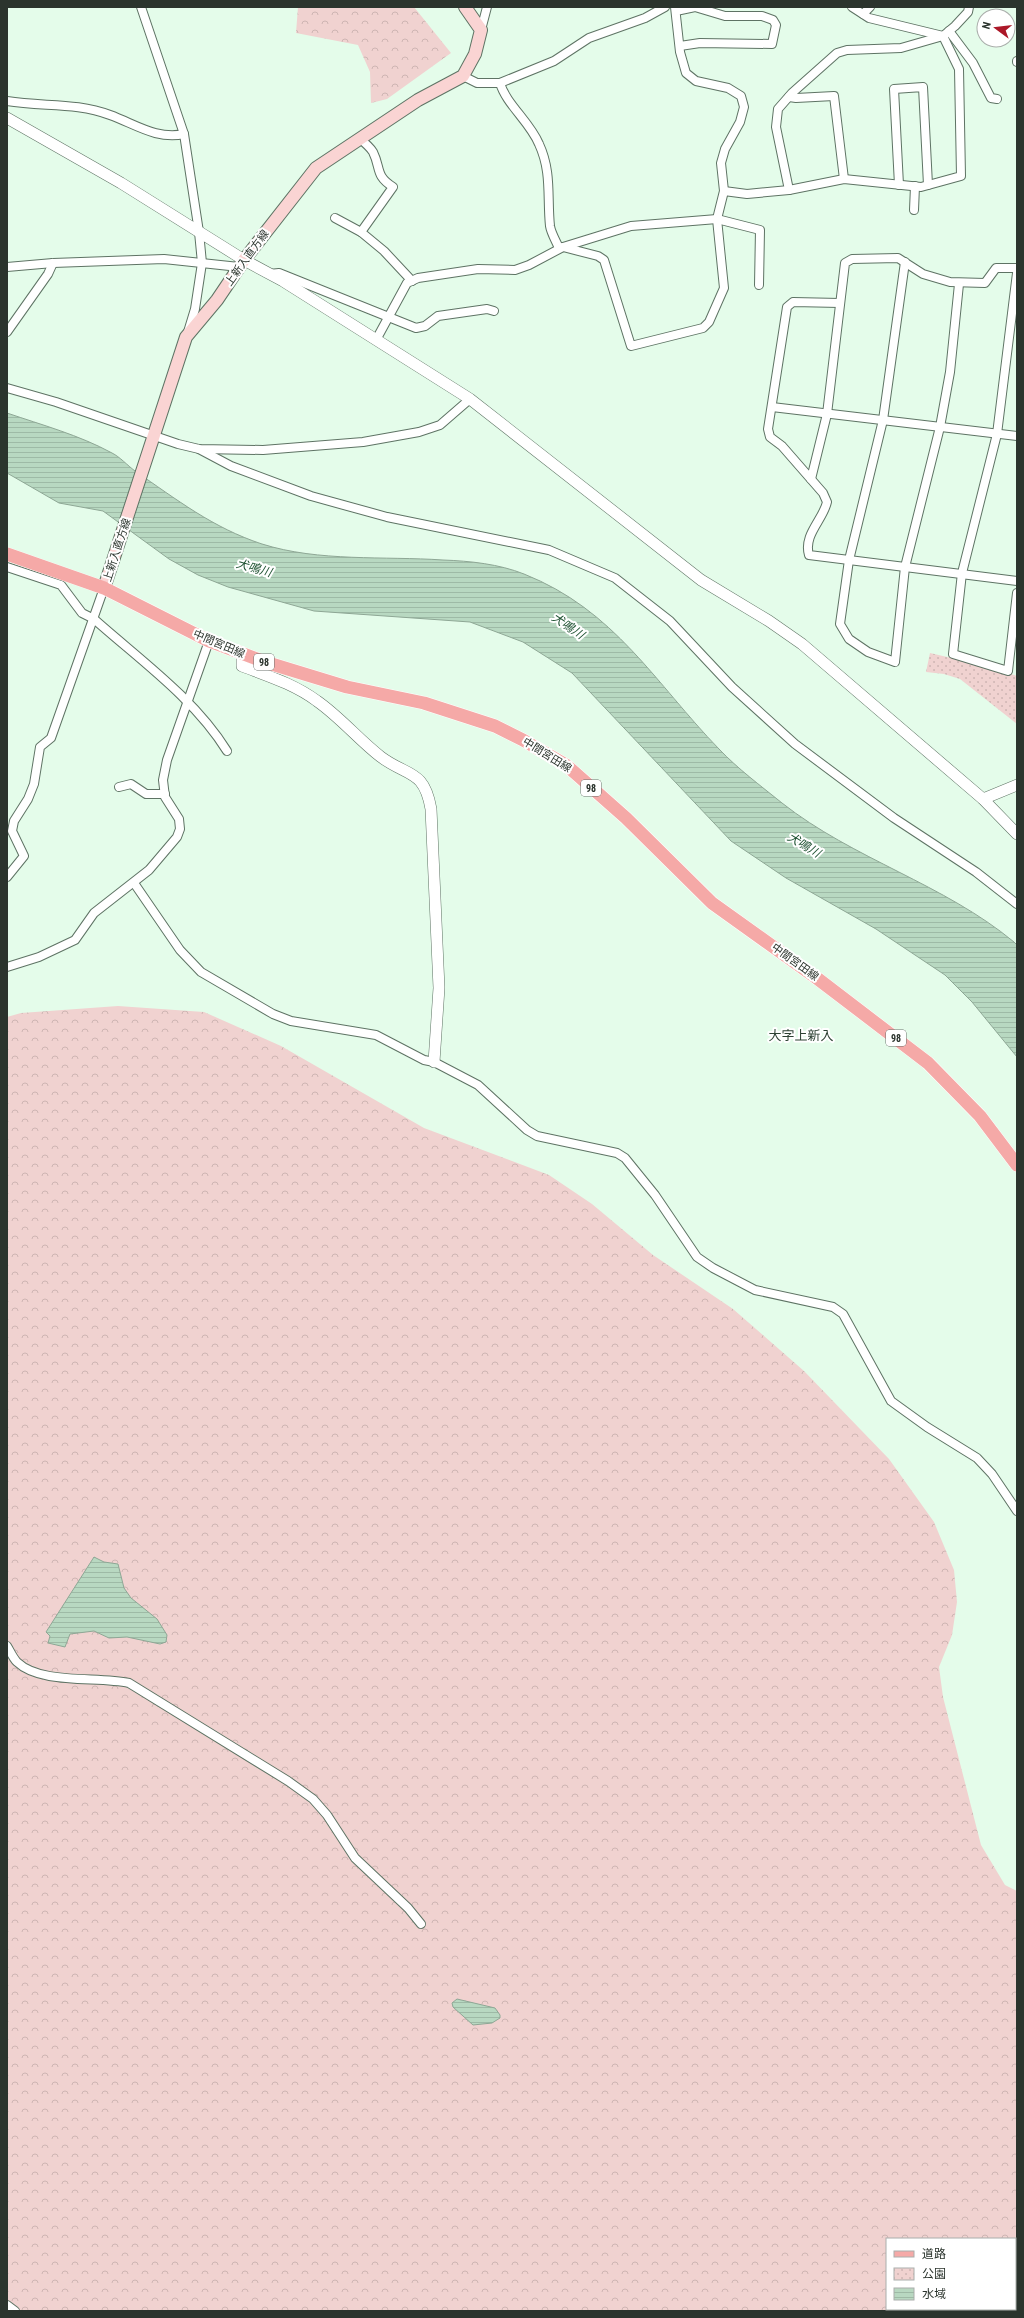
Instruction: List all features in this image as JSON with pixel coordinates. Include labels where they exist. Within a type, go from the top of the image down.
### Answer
[{"type":"main road","points":[[463,76],[475,54],[481,30],[465,7]]},
{"type":"main road","name":"上新入直方線","points":[[104,588],[152,437],[186,337],[217,300],[242,264],[316,168],[418,100],[463,76]]},
{"type":"main road","name":"中間宮田線","points":[[7,554],[104,588],[209,641],[242,653],[347,687],[424,703],[495,726],[523,740],[566,765],[626,818],[712,903],[818,979],[928,1063],[980,1116],[1017,1165]]},
{"type":"street","points":[[141,7],[184,134],[199,232],[202,263],[195,309],[186,337]]},
{"type":"street","points":[[481,30],[487,7]]},
{"type":"street","points":[[463,76],[477,83],[500,83],[554,61],[589,38],[644,18],[665,7]]},
{"type":"street","points":[[561,248],[598,256],[604,260],[631,346],[703,328],[709,322],[724,288],[717,219],[724,191],[720,163],[725,150],[740,122],[744,107],[741,96],[728,88],[696,81],[686,73],[680,46],[675,9],[696,7],[725,16],[762,16],[773,20],[776,25],[772,44],[700,43],[680,46]]},
{"type":"street","points":[[852,7],[869,18],[946,33],[973,63],[991,98],[997,99]]},
{"type":"street","points":[[863,14],[870,7]]},
{"type":"street","points":[[789,190],[776,128],[778,109],[789,97],[837,53],[847,50],[901,48],[946,33],[968,12],[969,7]]},
{"type":"street","points":[[724,191],[747,194],[789,190],[844,179],[915,186],[928,185],[961,176],[959,69],[946,33]]},
{"type":"street","points":[[500,83],[503,93],[526,120],[539,144],[548,171],[550,227],[561,248]]},
{"type":"street","points":[[899,185],[894,89],[923,87],[928,185]]},
{"type":"street","points":[[789,97],[834,96],[844,179]]},
{"type":"street","points":[[7,101],[49,106],[67,104],[86,107],[152,133],[166,136],[184,134]]},
{"type":"street","points":[[7,118],[121,183],[199,232],[242,264],[268,274],[470,399],[701,580],[769,621],[802,644],[983,799],[1017,834]]},
{"type":"street","points":[[359,138],[372,150],[378,174],[384,182],[392,188],[361,232]]},
{"type":"street","points":[[914,210],[915,186]]},
{"type":"street","points":[[335,218],[361,232],[384,251],[412,281]]},
{"type":"street","points":[[376,340],[407,283],[418,278],[458,271],[515,270],[529,265],[561,248],[631,226],[717,219],[760,230],[759,285]]},
{"type":"street","points":[[811,479],[827,414],[845,263],[852,259],[898,258],[923,274],[959,284],[985,283],[996,268],[1017,268]]},
{"type":"street","points":[[7,267],[53,263],[164,259],[202,263],[242,264]]},
{"type":"street","points":[[905,262],[883,420],[849,560],[840,624],[849,639],[862,648],[868,652],[895,662],[905,567],[940,427],[950,372],[959,284]]},
{"type":"street","points":[[7,332],[48,274],[53,263]]},
{"type":"street","points":[[268,274],[279,273],[416,328],[425,326],[438,316],[487,309],[494,311]]},
{"type":"street","points":[[1017,273],[997,434],[962,573],[953,654],[1008,671],[1017,593]]},
{"type":"street","points":[[840,303],[793,302],[787,307],[768,429],[770,437],[782,446],[811,479],[823,493],[827,502],[811,534],[807,547],[810,555],[1017,581]]},
{"type":"street","points":[[7,388],[152,437],[199,449],[263,450],[363,442],[419,432],[440,425],[470,399]]},
{"type":"street","points":[[772,407],[1017,436]]},
{"type":"street","points":[[199,449],[232,466],[311,496],[387,517],[549,550],[615,578],[670,621],[732,687],[795,744],[894,818],[976,872],[1017,904]]},
{"type":"street","points":[[7,567],[61,585],[82,613],[94,619],[147,664],[188,704],[217,735],[227,751]]},
{"type":"street","points":[[7,877],[24,856],[12,831],[14,821],[28,799],[34,784],[40,747],[51,738],[104,588]]},
{"type":"street","points":[[7,967],[39,957],[75,940],[94,912],[134,883],[149,870],[177,837],[180,829],[178,819],[165,794],[163,780],[167,760],[209,641]]},
{"type":"street","points":[[242,653],[242,666],[282,681],[316,700],[383,758],[407,771],[422,782],[428,795],[431,809],[439,988],[434,1062]]},
{"type":"street","points":[[119,787],[131,784],[146,794],[165,794]]},
{"type":"street","points":[[983,799],[1017,785]]},
{"type":"street","points":[[134,883],[180,950],[200,972],[273,1014],[291,1021],[376,1035],[424,1060],[434,1062],[478,1085],[527,1130],[537,1136],[617,1153],[625,1158],[655,1195],[697,1257],[712,1268],[760,1292],[833,1307],[843,1314],[891,1400],[927,1427],[977,1458],[992,1474],[1017,1511]]},
{"type":"street","points":[[7,1646],[17,1662],[30,1670],[62,1679],[111,1679],[129,1683],[288,1781],[313,1799],[327,1815],[355,1858],[408,1908],[421,1924]]},
{"type":"street","points":[[7,2304],[15,2311]]},
{"type":"green space","points":[[298,7],[414,7],[451,53],[387,99],[371,103],[370,72],[358,45],[296,33]]},
{"type":"green space","points":[[930,653],[990,667],[1017,676],[1017,724],[960,679],[944,674],[926,672]]},
{"type":"green space","points":[[118,1006],[204,1012],[281,1046],[424,1128],[549,1175],[592,1204],[653,1255],[733,1309],[804,1371],[889,1459],[934,1522],[954,1570],[957,1602],[952,1635],[939,1667],[943,1697],[981,1845],[1005,1885],[1017,1891],[1017,2311],[7,2311],[7,1017],[21,1013]]},
{"type":"water","name":"犬鳴川","points":[[7,413],[74,436],[112,453],[135,471],[196,512],[227,530],[262,544],[306,554],[329,556],[474,562],[505,568],[524,574],[556,589],[584,607],[609,628],[632,650],[719,749],[782,803],[809,823],[838,840],[929,887],[958,904],[987,922],[1017,945],[1017,1057],[972,1002],[945,975],[876,929],[786,878],[731,841],[572,673],[523,642],[470,622],[314,611],[228,587],[198,575],[169,559],[103,511],[59,503],[7,473]]},
{"type":"water","points":[[94,1557],[104,1562],[118,1564],[124,1588],[131,1598],[157,1619],[167,1635],[166,1642],[160,1644],[127,1637],[109,1638],[94,1631],[70,1634],[65,1647],[48,1643],[50,1636],[46,1632]]},
{"type":"water","points":[[457,1999],[495,2008],[500,2015],[500,2018],[492,2023],[473,2025],[453,2007],[452,2003]]},
{"type":"district","name":"大字上新入","points":[[801,1035]]}]
